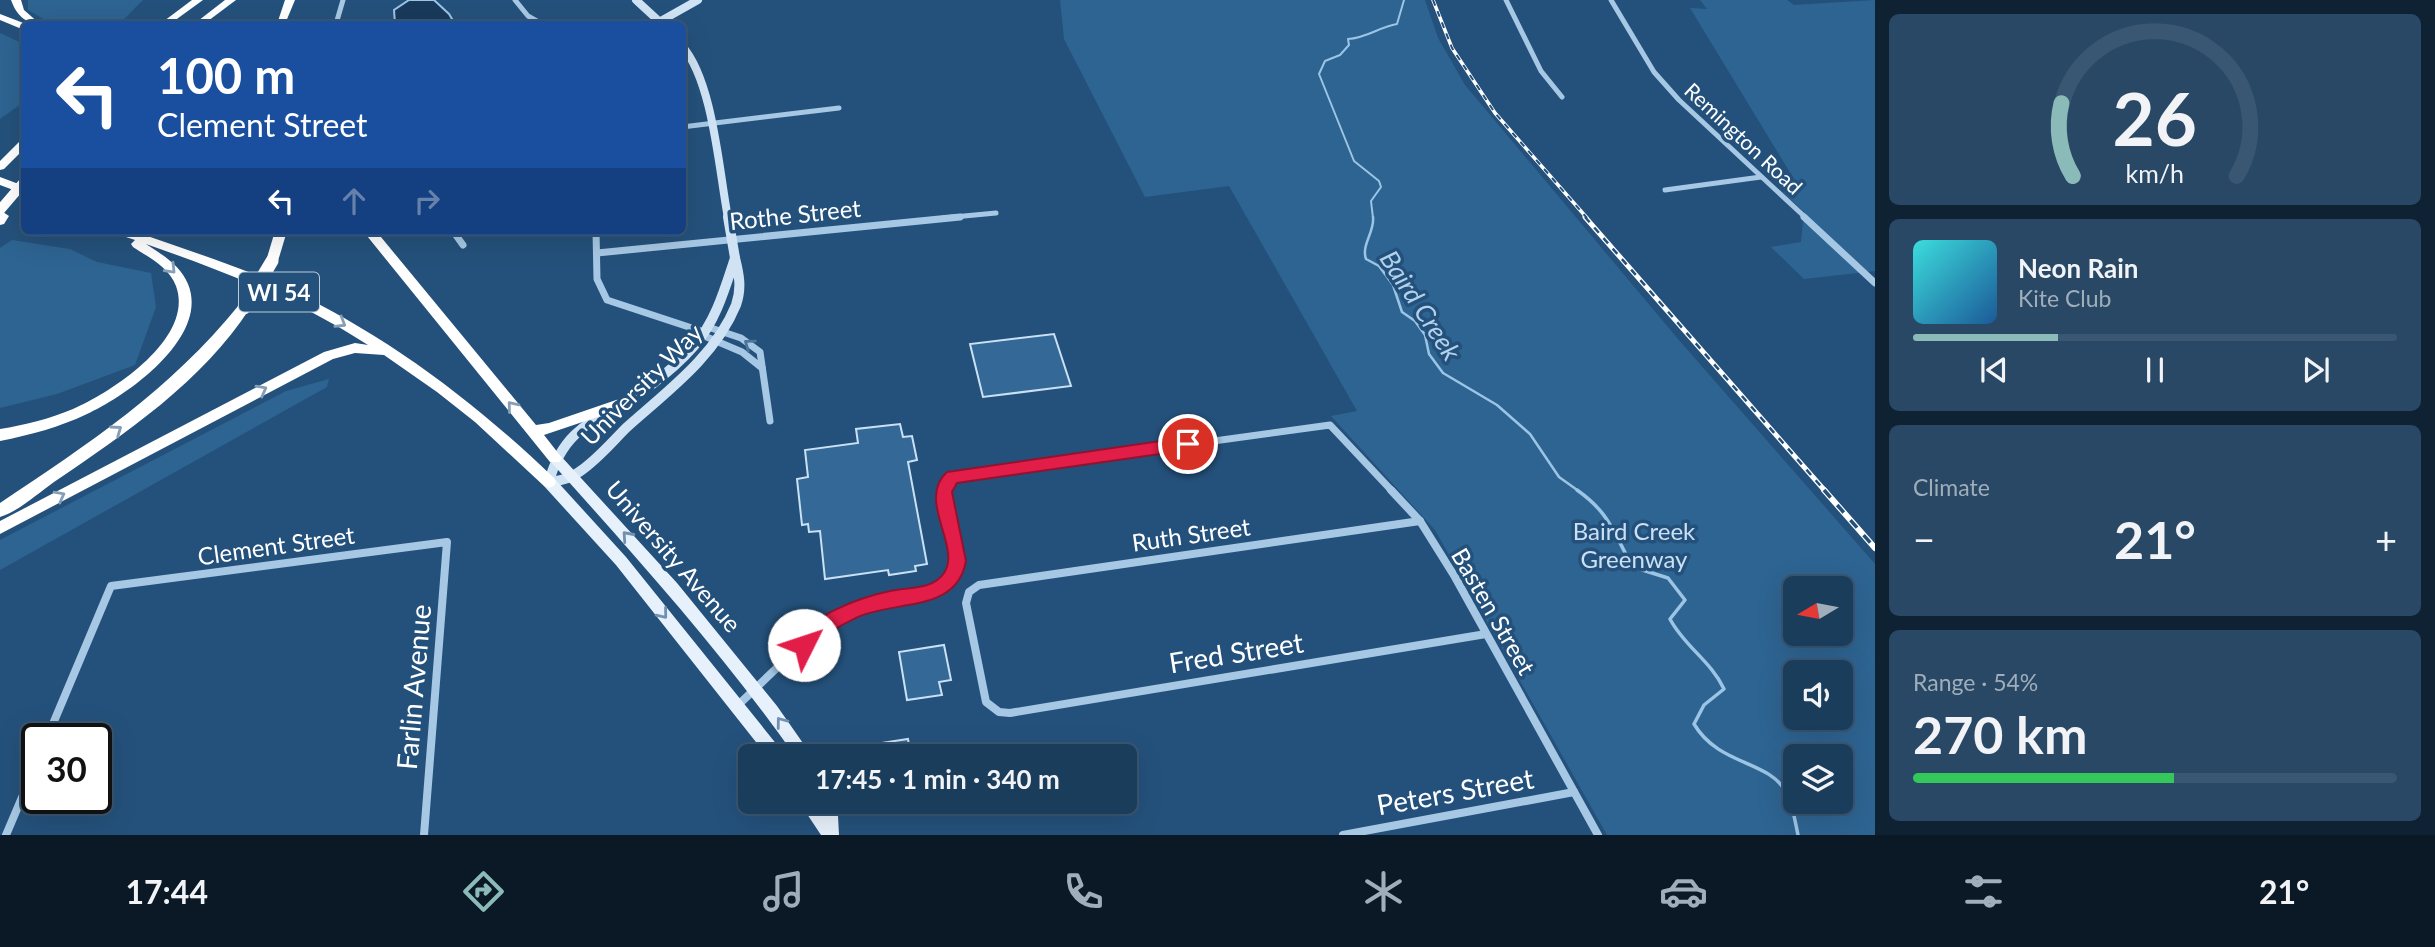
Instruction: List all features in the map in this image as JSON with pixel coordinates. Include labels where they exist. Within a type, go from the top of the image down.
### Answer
[{"type":"highway","points":[[16,0],[20,10],[33,21]]},
{"type":"highway","points":[[159,21],[185,0]]},
{"type":"highway","points":[[168,21],[198,0]]},
{"type":"highway","points":[[202,21],[231,0]]},
{"type":"highway","points":[[282,21],[290,0]]},
{"type":"highway","points":[[0,17],[21,26]]},
{"type":"highway","points":[[4,164],[21,146]]},
{"type":"highway","points":[[0,181],[21,189]]},
{"type":"highway","points":[[1,216],[21,186]]},
{"type":"highway","points":[[0,188],[21,196]]},
{"type":"highway","points":[[1,216],[21,193]]},
{"type":"highway","points":[[0,435],[44,425],[92,406],[135,379],[175,337],[185,314],[185,286],[163,260],[122,235]]},
{"type":"highway","name":"WI 54","points":[[132,235],[237,272],[331,317],[388,352],[480,420],[549,482]]},
{"type":"highway","points":[[0,511],[149,406],[214,346],[244,309],[272,261],[280,235]]},
{"type":"highway","points":[[372,235],[555,458]]},
{"type":"highway","points":[[382,235],[401,268]]},
{"type":"highway","points":[[0,527],[329,355],[358,348],[388,352]]},
{"type":"highway","points":[[533,431],[547,429],[622,403]]},
{"type":"main road","points":[[636,0],[659,21]]},
{"type":"main road","points":[[659,21],[688,0]]},
{"type":"main road","points":[[659,21],[686,9],[698,0]]},
{"type":"main road","points":[[686,50],[704,86],[735,258]]},
{"type":"main road","name":"University Way","points":[[735,258],[740,269],[740,283],[733,309],[716,341],[681,379],[572,477],[549,482],[555,458],[565,443],[580,429],[668,371],[705,332],[721,302],[735,258]]},
{"type":"main road","name":"University Avenue","points":[[555,458],[672,587],[795,744]]},
{"type":"main road","name":"University Avenue","points":[[549,482],[621,561],[767,744]]},
{"type":"main road","points":[[816,814],[831,833]]},
{"type":"main road","points":[[830,814],[831,833]]},
{"type":"street","points":[[337,21],[343,0]]},
{"type":"street","points":[[515,0],[528,16],[537,21]]},
{"type":"street","points":[[1506,0],[1537,64],[1562,97]]},
{"type":"street","name":"Remington Road","points":[[1611,0],[1654,72],[1679,100],[1875,283]]},
{"type":"street","points":[[686,127],[839,108]]},
{"type":"street","points":[[1665,190],[1761,177]]},
{"type":"street","name":"Rothe Street","points":[[597,253],[996,213]]},
{"type":"street","points":[[456,235],[463,245]]},
{"type":"street","points":[[596,235],[597,279],[607,300],[705,332],[716,341],[745,353],[762,368]]},
{"type":"street","points":[[705,332],[723,331],[755,347],[761,356],[770,421]]},
{"type":"street","name":"Basten Street","points":[[755,690],[832,620],[873,603],[931,593],[948,582],[955,572],[957,561],[943,492],[945,484],[953,477],[1330,425],[1420,520],[1598,835]]},
{"type":"street","name":"Ruth Street","points":[[994,710],[985,698],[966,597],[969,592],[985,584],[1420,520]]},
{"type":"street","name":"Clement Street","points":[[53,723],[111,586],[447,542]]},
{"type":"street","name":"Farlin Avenue","points":[[424,835],[447,542]]},
{"type":"street","name":"Fred Street","points":[[994,710],[1010,713],[1486,634]]},
{"type":"street","points":[[737,706],[755,690]]},
{"type":"street","name":"Peters Street","points":[[1343,835],[1574,792]]},
{"type":"street","points":[[6,835],[21,800]]},
{"type":"green space","points":[[28,0],[143,0],[122,21],[47,21],[28,10]]},
{"type":"green space","name":"Baird Creek Greenway","points":[[1060,0],[1425,0],[1438,38],[1465,85],[1678,339],[1875,564],[1875,835],[1607,835],[1435,530],[1331,416],[1357,411],[1229,186],[1145,197],[1064,39]]},
{"type":"green space","points":[[1700,0],[1787,0],[1794,5],[1875,0],[1875,271],[1804,279],[1771,247],[1801,242],[1804,212],[1783,192],[1800,189],[1690,8],[1707,9]]},
{"type":"green space","points":[[0,33],[21,43],[21,104],[0,119]]},
{"type":"green space","points":[[12,240],[70,249],[97,262],[151,273],[156,307],[135,365],[57,394],[0,408],[0,248]]},
{"type":"green space","points":[[329,379],[327,387],[0,570],[0,540],[286,391]]},
{"type":"shaded area","points":[[409,0],[434,0],[453,21],[395,21],[394,10]]},
{"type":"building","points":[[1054,334],[1071,386],[983,397],[970,344]]},
{"type":"building","points":[[900,424],[903,437],[912,436],[917,460],[908,462],[927,564],[915,566],[916,571],[889,575],[888,570],[825,579],[820,531],[809,532],[808,524],[802,525],[797,479],[808,477],[805,450],[858,443],[856,429]]},
{"type":"building","points":[[944,645],[951,680],[939,682],[942,695],[907,700],[899,652]]},
{"type":"building","points":[[908,739],[909,744],[881,744]]},
{"type":"waterway","name":"Baird Creek","points":[[1373,218],[1371,201],[1381,187],[1379,181],[1354,161],[1319,74],[1325,61],[1340,55],[1349,45],[1348,39],[1397,24],[1404,0]]},
{"type":"waterway","name":"Baird Creek","points":[[1373,218],[1365,248],[1366,259],[1379,266],[1393,285],[1402,312],[1415,321],[1425,335],[1429,354],[1443,373],[1497,405],[1530,434],[1559,477],[1580,492]]},
{"type":"waterway","name":"Baird Creek","points":[[1577,490],[1604,516],[1633,567],[1668,578],[1685,600],[1670,619],[1719,679],[1724,689],[1704,705],[1694,724],[1704,738],[1717,748],[1756,767],[1778,782],[1790,802],[1798,835]]},
{"type":"railway","points":[[1433,0],[1452,48],[1495,113],[1587,218]]},
{"type":"railway","points":[[1585,217],[1826,492]]},
{"type":"railway","points":[[1824,490],[1875,548]]},
{"type":"route","points":[[804,645],[828,623],[857,609],[888,599],[931,593],[948,582],[954,575],[957,561],[943,492],[945,484],[953,477],[1188,444]]}]
